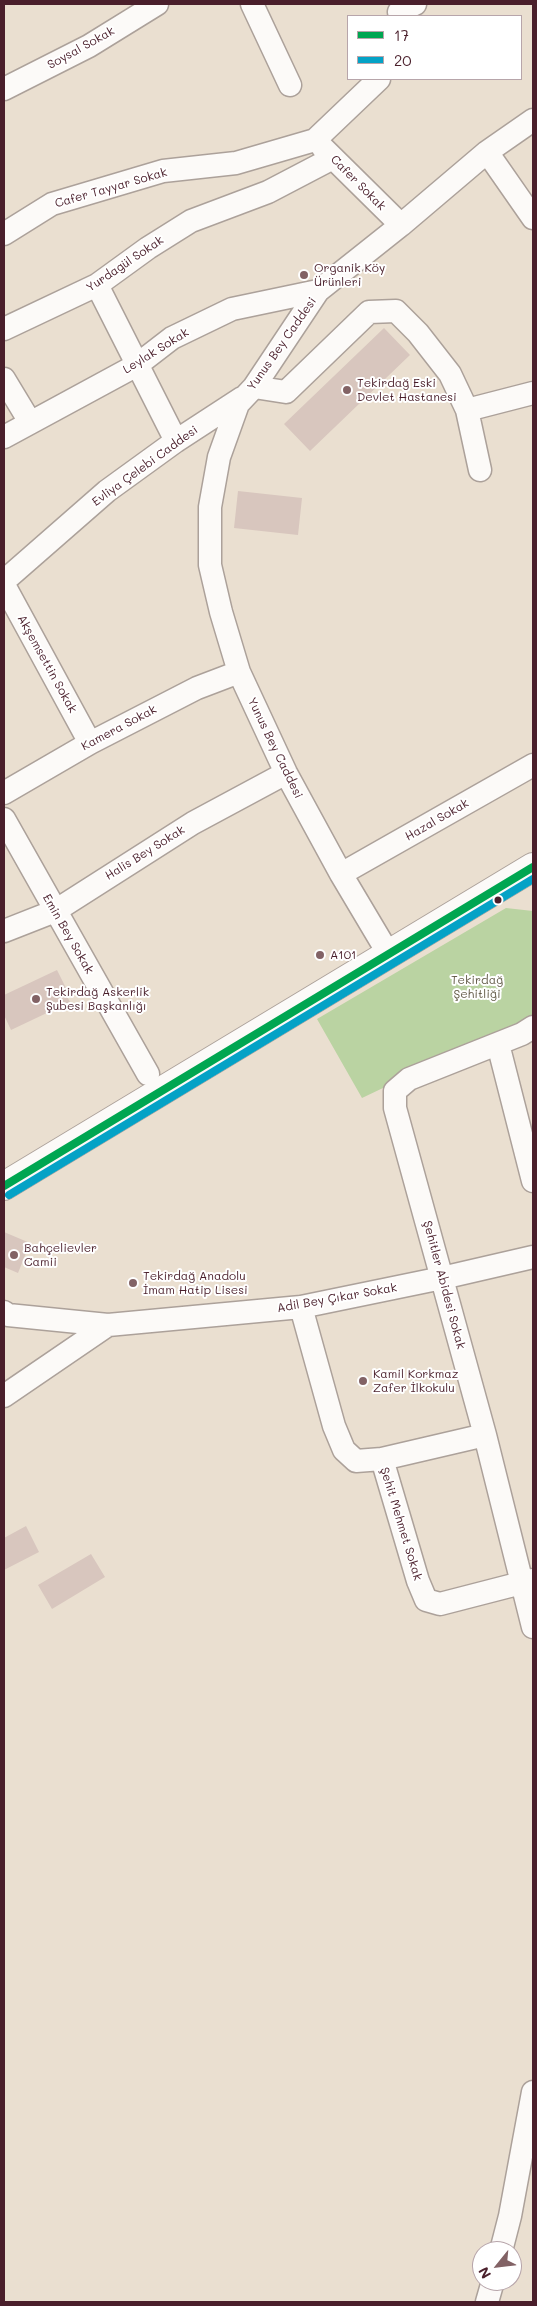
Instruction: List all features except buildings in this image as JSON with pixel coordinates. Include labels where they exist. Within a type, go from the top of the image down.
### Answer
[{"type":"main road","points":[[4,1186],[533,866]]},
{"type":"street","name":"Soysal Sokak","points":[[4,90],[89,46],[157,4]]},
{"type":"street","points":[[252,4],[290,85]]},
{"type":"street","name":"Cafer Tayyar Sokak","points":[[4,234],[52,204],[98,190],[163,171],[236,163],[315,140],[378,80]]},
{"type":"street","name":"Yunus Bey Caddesi","points":[[388,953],[340,874],[286,773],[239,672],[221,612],[210,565],[210,507],[219,457],[238,404],[250,392],[318,291],[401,225],[487,152],[533,120]]},
{"type":"street","name":"Cafer Sokak","points":[[315,140],[401,225]]},
{"type":"street","points":[[487,152],[533,218]]},
{"type":"street","name":"Yurdagül Sokak","points":[[4,329],[97,286],[148,248],[191,222],[268,192],[333,158]]},
{"type":"street","points":[[97,286],[176,441]]},
{"type":"street","name":"Leylak Sokak","points":[[4,436],[137,365],[172,338],[232,309],[318,291]]},
{"type":"street","points":[[250,392],[286,392],[369,312],[396,311],[418,333],[450,374],[467,410],[480,470]]},
{"type":"street","points":[[4,379],[30,422]]},
{"type":"street","name":"Evliya Çelebi Caddesi","points":[[4,581],[107,491],[176,441],[250,392]]},
{"type":"street","points":[[467,410],[533,393]]},
{"type":"street","name":"Akşemsettin Sokak","points":[[4,585],[90,743]]},
{"type":"street","name":"Kamera Sokak","points":[[4,792],[90,743],[197,688],[239,672]]},
{"type":"street","name":"Hazal Sokak","points":[[340,874],[533,765]]},
{"type":"street","name":"Halis Bey Sokak","points":[[4,931],[55,911],[193,823],[286,773]]},
{"type":"street","name":"Emin Bey Sokak","points":[[4,819],[148,1074]]},
{"type":"street","name":"Şehitler Abidesi Sokak","points":[[530,1032],[409,1079],[395,1090],[395,1108],[485,1435],[528,1581],[533,1627]]},
{"type":"street","points":[[498,1044],[533,1181]]},
{"type":"street","name":"Adil Bey Çıkar Sokak","points":[[4,1312],[8,1315],[108,1325],[301,1307],[533,1257]]},
{"type":"street","name":"Şehit Mehmet Sokak","points":[[301,1307],[334,1426],[344,1450],[356,1461],[382,1459],[418,1581],[426,1600],[440,1604],[528,1581]]},
{"type":"street","name":"Adil Bey Çıkar Sokak","points":[[4,1396],[108,1325]]},
{"type":"street","points":[[382,1459],[485,1435]]},
{"type":"street","points":[[504,2241],[533,2092]]},
{"type":"green space","name":"Tekirdağ Şehitliği","points":[[506,908],[533,911],[533,1021],[450,1056],[362,1098],[317,1019]]},
{"type":"transit line","name":"17","points":[[4,1186],[533,867]]},
{"type":"transit line","name":"20","points":[[9,1195],[533,879]]},
{"type":"place","name":"Organik Köy Ürünleri","points":[[304,275]]},
{"type":"place","name":"Tekirdağ Eski Devlet Hastanesi","points":[[347,390]]},
{"type":"place","name":"A101","points":[[320,955]]},
{"type":"place","name":"Tekirdağ Askerlik Şubesi Başkanlığı","points":[[36,999]]},
{"type":"place","name":"Bahçelievler Camii","points":[[14,1255]]},
{"type":"place","name":"Tekirdağ Anadolu İmam Hatip Lisesi","points":[[133,1283]]},
{"type":"place","name":"Kamil Korkmaz Zafer İlkokulu","points":[[363,1381]]}]
